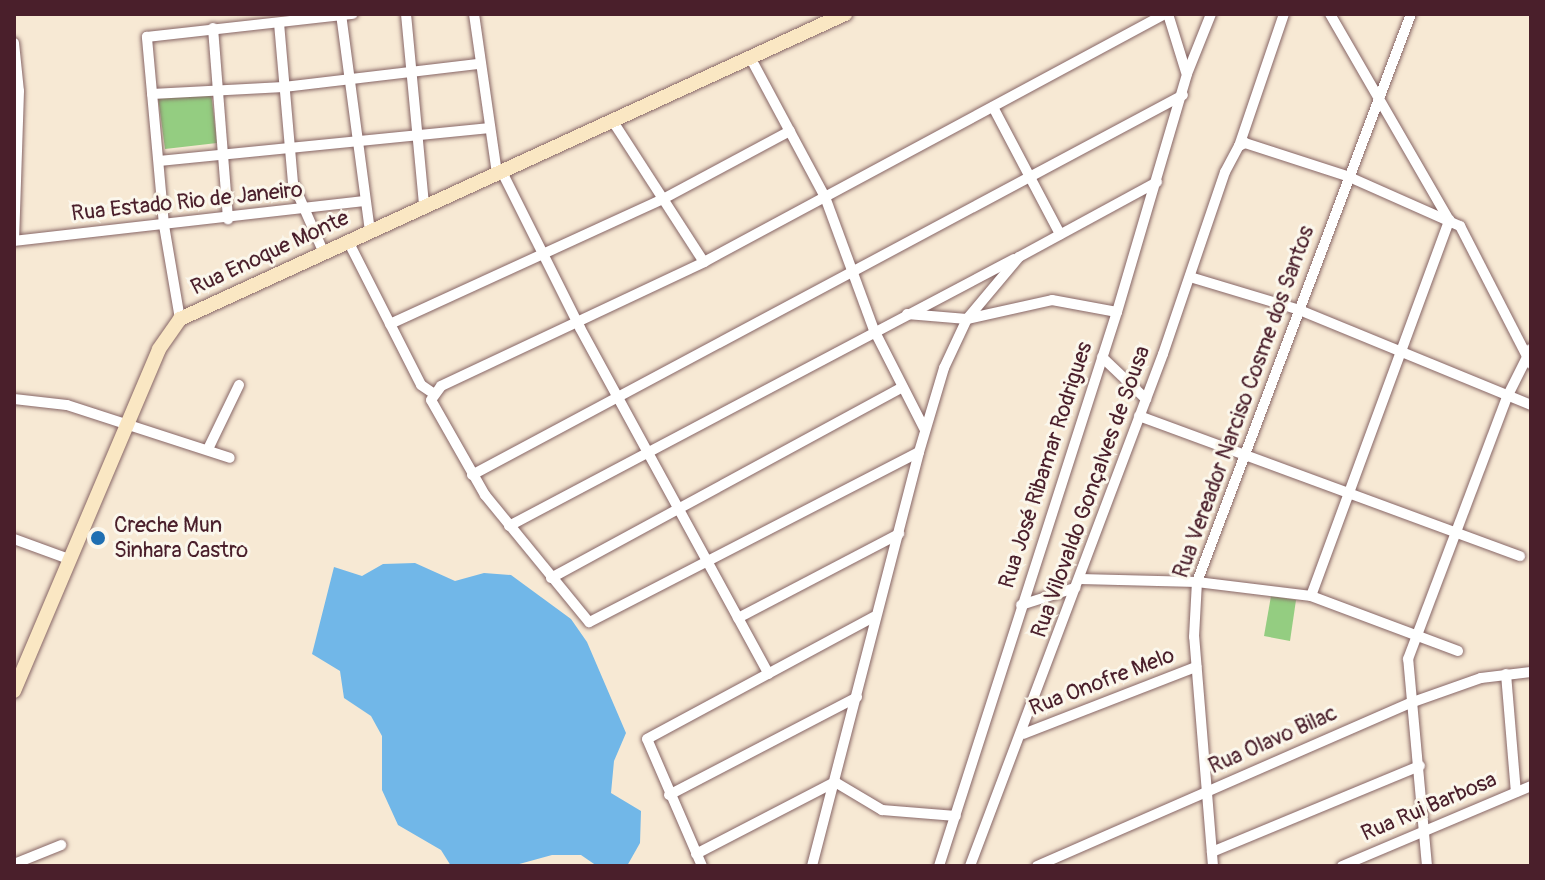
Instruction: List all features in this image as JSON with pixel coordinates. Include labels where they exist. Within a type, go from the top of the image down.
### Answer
[{"type":"main road","name":"Rua Enoque Monte","points":[[14,691],[159,349],[180,319],[845,14]]},
{"type":"street","points":[[341,14],[347,81],[370,232]]},
{"type":"street","points":[[180,319],[164,225],[149,34],[353,14]]},
{"type":"street","points":[[406,14],[424,206]]},
{"type":"street","points":[[474,14],[487,128],[500,173],[676,507],[769,674]]},
{"type":"street","points":[[433,393],[704,262],[1167,14],[1187,74]]},
{"type":"street","name":"Rua José Ribamar Rodrigues","points":[[939,866],[1117,312],[1187,74],[1211,14]]},
{"type":"street","name":"Rua Vilovaldo Gonçalves de Sousa","points":[[970,866],[1023,734],[1190,277],[1225,172],[1239,146],[1284,14]]},
{"type":"street","points":[[1311,596],[1352,492],[1449,220],[1330,14]]},
{"type":"street","name":"Rua Vereador Narciso Cosme dos Santos","points":[[1213,866],[1196,667],[1197,582],[1347,176],[1381,98],[1411,14]]},
{"type":"street","points":[[279,23],[290,149],[302,209],[323,251]]},
{"type":"street","points":[[213,28],[228,219]]},
{"type":"street","points":[[14,43],[19,91],[14,241]]},
{"type":"street","points":[[750,57],[825,197],[874,330],[925,430]]},
{"type":"street","points":[[152,94],[284,87],[478,64]]},
{"type":"street","points":[[472,475],[1183,95]]},
{"type":"street","points":[[993,107],[1060,234]]},
{"type":"street","points":[[612,120],[704,262]]},
{"type":"street","points":[[159,161],[487,128]]},
{"type":"street","points":[[390,324],[663,199],[790,131]]},
{"type":"street","points":[[1239,146],[1255,146],[1347,176],[1449,220],[1467,234],[1528,351],[1531,364]]},
{"type":"street","points":[[509,526],[1157,182]]},
{"type":"street","name":"Rua Estado Rio de Janeiro","points":[[14,241],[228,219],[364,201]]},
{"type":"street","points":[[348,241],[421,385],[433,393]]},
{"type":"street","points":[[812,866],[857,697],[874,617],[944,368],[967,319],[1019,257]]},
{"type":"street","points":[[1190,277],[1297,309],[1531,405]]},
{"type":"street","points":[[905,314],[967,319],[1052,300],[1117,312]]},
{"type":"street","points":[[1427,866],[1420,766],[1406,670],[1507,397],[1528,351]]},
{"type":"street","points":[[1102,357],[1146,399]]},
{"type":"street","points":[[209,447],[239,385]]},
{"type":"street","points":[[551,578],[676,507],[903,387]]},
{"type":"street","points":[[433,393],[432,404],[472,475],[580,616],[595,621],[919,452]]},
{"type":"street","points":[[14,399],[67,405],[209,447],[230,458]]},
{"type":"street","points":[[1139,416],[1459,530],[1520,556]]},
{"type":"street","points":[[738,618],[899,534]]},
{"type":"street","points":[[14,539],[69,559]]},
{"type":"street","points":[[1021,605],[1077,583],[1197,582],[1311,596],[1458,651]]},
{"type":"street","points":[[702,866],[648,749],[650,735],[874,617]]},
{"type":"street","name":"Rua Onofre Melo","points":[[1023,734],[1196,667]]},
{"type":"street","name":"Rua Olavo Bilac","points":[[1037,866],[1051,863],[1207,790],[1413,702],[1506,674],[1531,672]]},
{"type":"street","points":[[1506,674],[1516,792]]},
{"type":"street","points":[[669,795],[857,697]]},
{"type":"street","points":[[1212,852],[1420,766]]},
{"type":"street","points":[[835,782],[882,810],[956,816]]},
{"type":"street","points":[[696,854],[835,782]]},
{"type":"street","name":"Rua Rui Barbosa","points":[[1342,866],[1531,786]]},
{"type":"street","points":[[14,864],[61,845]]},
{"type":"green space","points":[[211,92],[217,143],[165,149],[158,97]]},
{"type":"green space","points":[[1271,596],[1296,600],[1290,641],[1264,636]]},
{"type":"water","points":[[415,563],[455,581],[484,573],[511,575],[571,619],[587,642],[626,733],[614,761],[611,793],[641,811],[640,843],[627,866],[597,866],[581,855],[552,855],[512,866],[451,866],[441,850],[398,825],[382,790],[382,736],[371,716],[344,698],[340,671],[312,654],[334,567],[362,576],[383,564]]},
{"type":"place","name":"Creche Mun Sinhara Castro","points":[[98,538]]}]
